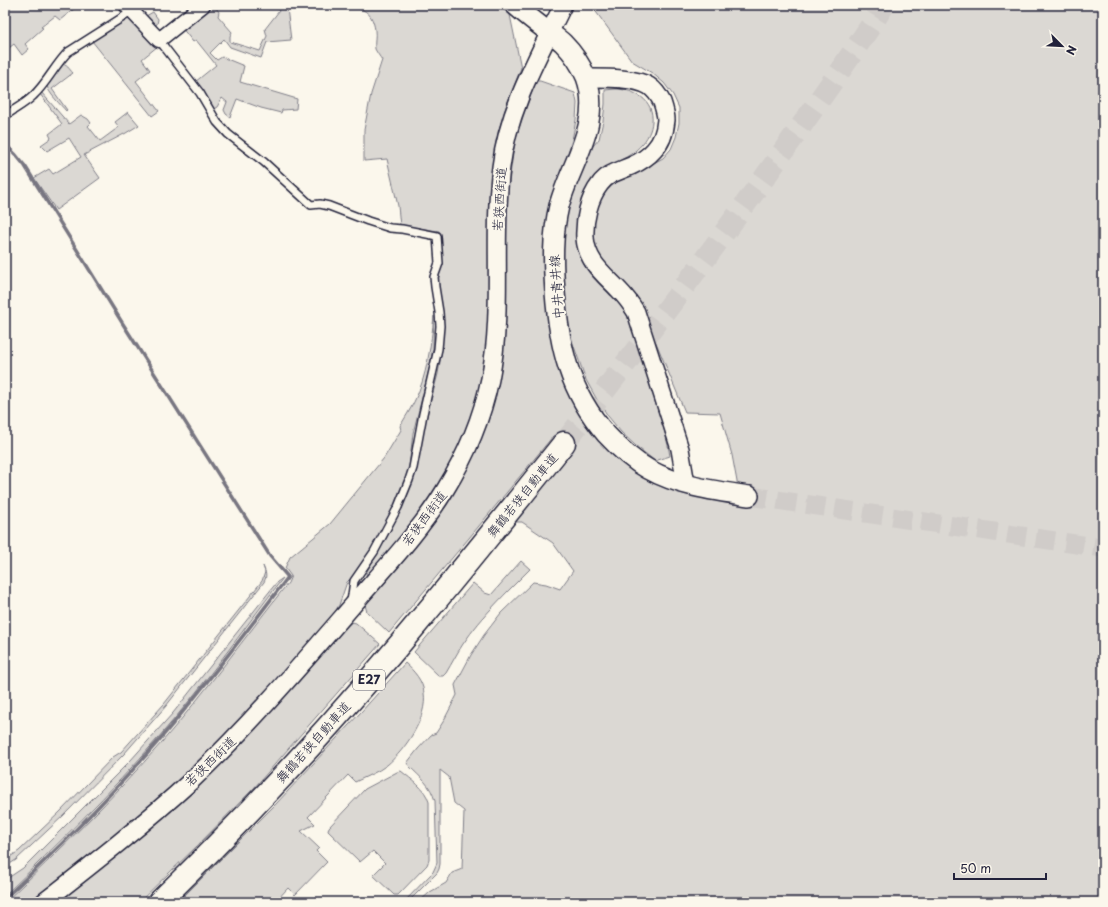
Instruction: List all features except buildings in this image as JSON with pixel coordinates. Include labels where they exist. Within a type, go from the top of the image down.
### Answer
[{"type":"highway","name":"舞鶴若狭自動車道","points":[[159,902],[264,797],[361,689],[426,614],[564,443]]},
{"type":"main road","name":"中井青井線","points":[[515,5],[563,43],[576,60],[586,78],[590,95],[590,112],[586,135],[560,205],[554,230],[554,276],[559,329],[568,369],[576,388],[587,409],[615,444],[648,469],[667,478],[686,484],[709,490],[749,496]]},
{"type":"street","points":[[128,8],[159,40],[204,5]]},
{"type":"street","name":"若狭西街道","points":[[44,902],[135,830],[191,781],[257,715],[414,532],[444,491],[467,447],[484,404],[490,379],[496,336],[498,298],[497,201],[504,147],[525,85],[562,5]]},
{"type":"street","points":[[586,78],[634,81],[648,86],[658,95],[664,107],[666,117],[665,127],[662,139],[655,150],[633,165],[610,174],[601,182],[594,192],[589,207],[585,239],[589,256],[598,270],[620,291],[636,312],[680,449],[686,484]]},
{"type":"lane","points":[[5,116],[33,96],[60,60],[68,52],[128,8]]},
{"type":"lane","points":[[159,40],[200,93],[217,122],[228,134],[264,162],[312,205],[320,204],[330,206],[390,228],[437,236],[439,263],[434,277],[440,326],[438,349],[423,414],[413,468],[398,507],[374,552],[354,581],[350,608]]},
{"type":"shaded area","points":[[5,5],[79,5],[60,20],[55,16],[41,27],[43,28],[25,44],[29,49],[22,55],[14,44],[5,51]]},
{"type":"shaded area","points":[[139,5],[146,5],[140,10],[146,16],[153,12],[158,19],[157,24],[153,27],[135,8]]},
{"type":"shaded area","points":[[211,5],[214,5],[219,12],[218,16],[232,32],[230,42],[260,51],[267,36],[265,29],[279,11],[275,5],[280,5],[287,8],[291,40],[267,42],[261,58],[230,47],[224,39],[210,53],[217,60],[222,57],[244,66],[240,82],[297,99],[296,109],[282,110],[281,113],[261,108],[237,99],[230,117],[224,110],[227,102],[222,98],[217,107],[212,110],[195,82],[216,65],[196,40],[193,42],[182,28]]},
{"type":"shaded area","points":[[341,5],[498,5],[510,15],[521,68],[500,126],[491,177],[489,317],[484,371],[476,406],[458,449],[440,485],[420,513],[367,578],[366,573],[402,508],[413,481],[416,469],[427,415],[438,374],[442,349],[443,326],[438,288],[439,273],[443,264],[439,231],[400,226],[398,206],[387,159],[364,161],[364,130],[371,94],[382,60],[375,49],[375,30],[371,17],[364,10],[359,8]]},
{"type":"shaded area","points":[[591,5],[1103,5],[1103,902],[419,902],[430,892],[446,883],[452,873],[462,869],[464,811],[454,803],[449,777],[440,770],[439,869],[437,873],[408,902],[404,902],[433,872],[437,863],[435,801],[431,790],[407,763],[431,735],[436,733],[443,722],[457,695],[455,685],[471,655],[501,613],[533,582],[546,584],[560,589],[573,571],[553,543],[522,522],[512,522],[568,446],[554,435],[389,633],[367,612],[365,605],[366,598],[473,453],[504,248],[506,203],[513,154],[517,134],[536,81],[575,93],[577,103],[576,120],[572,140],[559,181],[558,358],[655,481],[680,493],[706,499],[750,504],[738,487],[732,455],[720,413],[685,412],[642,309],[627,285],[603,263],[597,251],[594,239],[593,224],[597,208],[602,197],[609,185],[620,178],[663,158],[671,149],[676,137],[679,123],[679,108],[673,95],[664,83],[652,73],[632,61]]},
{"type":"shaded area","points":[[128,17],[158,46],[142,59],[150,70],[136,81],[159,111],[152,116],[92,41]]},
{"type":"shaded area","points":[[61,64],[66,66],[73,73],[52,89],[67,110],[66,111],[52,95],[47,85]]},
{"type":"shaded area","points":[[615,89],[630,91],[644,99],[651,111],[652,124],[647,137],[635,151],[607,167],[579,248],[586,268],[624,309],[634,329],[663,424],[670,456],[655,461],[621,432],[596,398],[586,380],[567,327],[561,249],[567,205],[585,162],[593,146],[599,139],[603,121],[605,90]]},
{"type":"shaded area","points":[[41,92],[69,124],[81,115],[88,119],[91,123],[88,126],[100,141],[119,127],[115,122],[128,112],[139,125],[84,155],[100,178],[56,210],[34,178],[49,169],[53,174],[81,157],[69,138],[47,151],[41,145],[51,138],[49,134],[62,124],[40,94]]},
{"type":"shaded area","points":[[434,316],[433,348],[413,433],[409,467],[406,477],[395,505],[372,549],[347,582],[339,605],[331,620],[216,746],[158,801],[109,842],[32,902],[5,902],[85,824],[162,742],[288,583],[291,576],[285,568],[290,557],[330,524],[384,458],[401,430],[400,426],[414,402],[422,382],[430,349]]},
{"type":"shaded area","points":[[521,561],[530,569],[486,614],[463,644],[446,673],[443,676],[439,676],[414,652],[473,583],[485,593],[491,595]]},
{"type":"shaded area","points":[[263,566],[266,574],[264,582],[166,706],[124,754],[63,816],[16,860],[5,867],[5,860],[19,851],[60,812],[113,757],[121,752],[164,704],[262,581],[265,572]]},
{"type":"shaded area","points":[[283,578],[175,719],[121,779],[45,857],[5,895],[5,880],[23,868],[130,761],[173,713],[277,582]]},
{"type":"shaded area","points":[[352,622],[356,623],[380,644],[254,788],[139,902],[57,902],[144,834],[193,790],[253,730]]},
{"type":"shaded area","points":[[405,663],[418,676],[424,693],[424,702],[419,722],[408,742],[394,759],[376,772],[355,782],[348,775],[308,817],[315,824],[301,831],[319,848],[316,851],[327,862],[295,895],[288,888],[275,902],[178,902],[276,804]]},
{"type":"shaded area","points":[[401,771],[421,788],[429,802],[429,860],[427,865],[398,895],[394,895],[373,875],[385,863],[373,851],[360,862],[328,831],[329,827],[365,789]]},
{"type":"waterway","points":[[5,144],[25,166],[270,556],[288,577],[241,639],[142,760],[85,821],[5,898]]},
{"type":"tunnel","points":[[564,443],[746,204],[845,64],[884,5]]},
{"type":"tunnel","points":[[749,496],[1103,548]]}]
